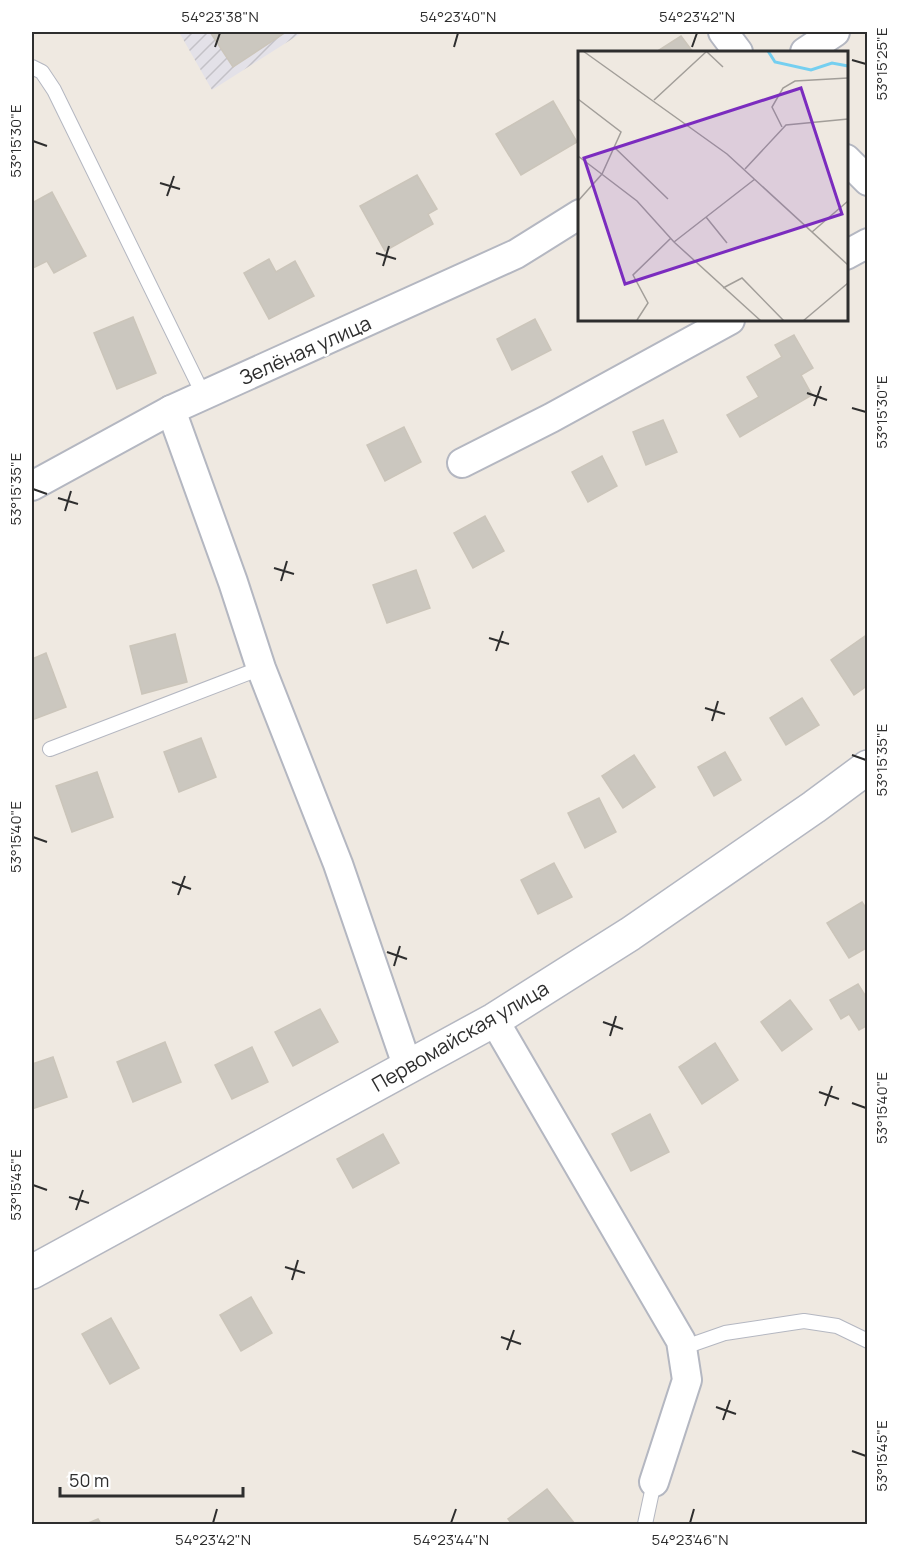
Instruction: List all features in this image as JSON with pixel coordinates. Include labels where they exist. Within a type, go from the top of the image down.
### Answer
[{"type":"street","points":[[723,32],[737,51]]},
{"type":"street","points":[[806,51],[835,32]]},
{"type":"street","points":[[848,161],[867,181]]},
{"type":"street","name":"Зелёная улица","points":[[32,486],[171,411],[516,254],[578,215]]},
{"type":"street","points":[[848,254],[867,243]]},
{"type":"street","points":[[462,463],[551,418],[728,321]]},
{"type":"street","points":[[171,411],[233,582],[261,668],[338,864],[408,1068]]},
{"type":"street","name":"Первомайская улица","points":[[32,1272],[494,1020],[630,934],[814,807],[867,767]]},
{"type":"street","points":[[494,1020],[681,1341],[687,1380],[654,1482]]},
{"type":"lane","points":[[32,67],[42,72],[54,90],[204,396]]},
{"type":"lane","points":[[50,749],[261,668]]},
{"type":"lane","points":[[682,1348],[725,1333],[804,1321],[837,1326],[867,1341]]},
{"type":"lane","points":[[645,1524],[654,1482]]},
{"type":"shaded area","points":[[179,32],[303,32],[212,90]]},
{"type":"building","points":[[210,32],[286,32],[233,67]]},
{"type":"building","points":[[681,36],[692,51],[658,51]]},
{"type":"building","points":[[553,101],[577,142],[521,175],[496,134]]},
{"type":"building","points":[[417,175],[437,209],[428,214],[433,224],[385,251],[360,206]]},
{"type":"building","points":[[52,192],[86,256],[54,273],[47,261],[33,268],[32,266],[32,203]]},
{"type":"building","points":[[269,259],[276,272],[295,261],[314,296],[269,319],[244,273]]},
{"type":"building","points":[[133,317],[156,373],[117,389],[94,333]]},
{"type":"building","points":[[535,319],[551,350],[512,370],[497,339]]},
{"type":"building","points":[[794,335],[813,368],[801,375],[812,395],[740,437],[727,415],[759,397],[747,377],[782,357],[775,345]]},
{"type":"building","points":[[663,420],[677,452],[646,465],[633,432]]},
{"type":"building","points":[[404,427],[421,462],[385,481],[367,445]]},
{"type":"building","points":[[602,456],[617,486],[588,502],[572,472]]},
{"type":"building","points":[[485,516],[504,551],[473,568],[454,533]]},
{"type":"building","points":[[416,570],[430,608],[387,623],[373,585]]},
{"type":"building","points":[[175,634],[187,682],[142,694],[130,646]]},
{"type":"building","points":[[868,634],[868,685],[854,695],[831,660]]},
{"type":"building","points":[[46,653],[66,707],[32,720],[32,659]]},
{"type":"building","points":[[802,698],[819,725],[786,745],[770,718]]},
{"type":"building","points":[[201,738],[216,777],[179,792],[164,752]]},
{"type":"building","points":[[725,752],[741,780],[714,796],[698,767]]},
{"type":"building","points":[[634,755],[655,787],[623,808],[602,776]]},
{"type":"building","points":[[97,772],[113,817],[72,832],[56,786]]},
{"type":"building","points":[[599,798],[616,832],[585,848],[568,813]]},
{"type":"building","points":[[554,863],[572,897],[538,914],[521,880]]},
{"type":"building","points":[[862,902],[868,911],[868,947],[849,958],[827,923]]},
{"type":"building","points":[[858,984],[868,1000],[868,1025],[859,1030],[849,1014],[841,1019],[830,1000]]},
{"type":"building","points":[[790,1000],[812,1029],[782,1051],[761,1022]]},
{"type":"building","points":[[320,1009],[338,1042],[293,1066],[275,1032]]},
{"type":"building","points":[[165,1042],[181,1082],[133,1102],[117,1062]]},
{"type":"building","points":[[715,1043],[738,1080],[702,1104],[679,1067]]},
{"type":"building","points":[[252,1047],[268,1082],[232,1099],[215,1065]]},
{"type":"building","points":[[53,1057],[67,1097],[32,1109],[32,1064]]},
{"type":"building","points":[[650,1114],[669,1152],[631,1171],[612,1134]]},
{"type":"building","points":[[383,1134],[399,1163],[353,1188],[337,1159]]},
{"type":"building","points":[[251,1297],[272,1333],[241,1351],[220,1315]]},
{"type":"building","points":[[111,1318],[139,1368],[110,1384],[82,1334]]},
{"type":"building","points":[[547,1489],[575,1524],[512,1524],[508,1519]]},
{"type":"building","points":[[98,1519],[101,1524],[86,1524]]}]
